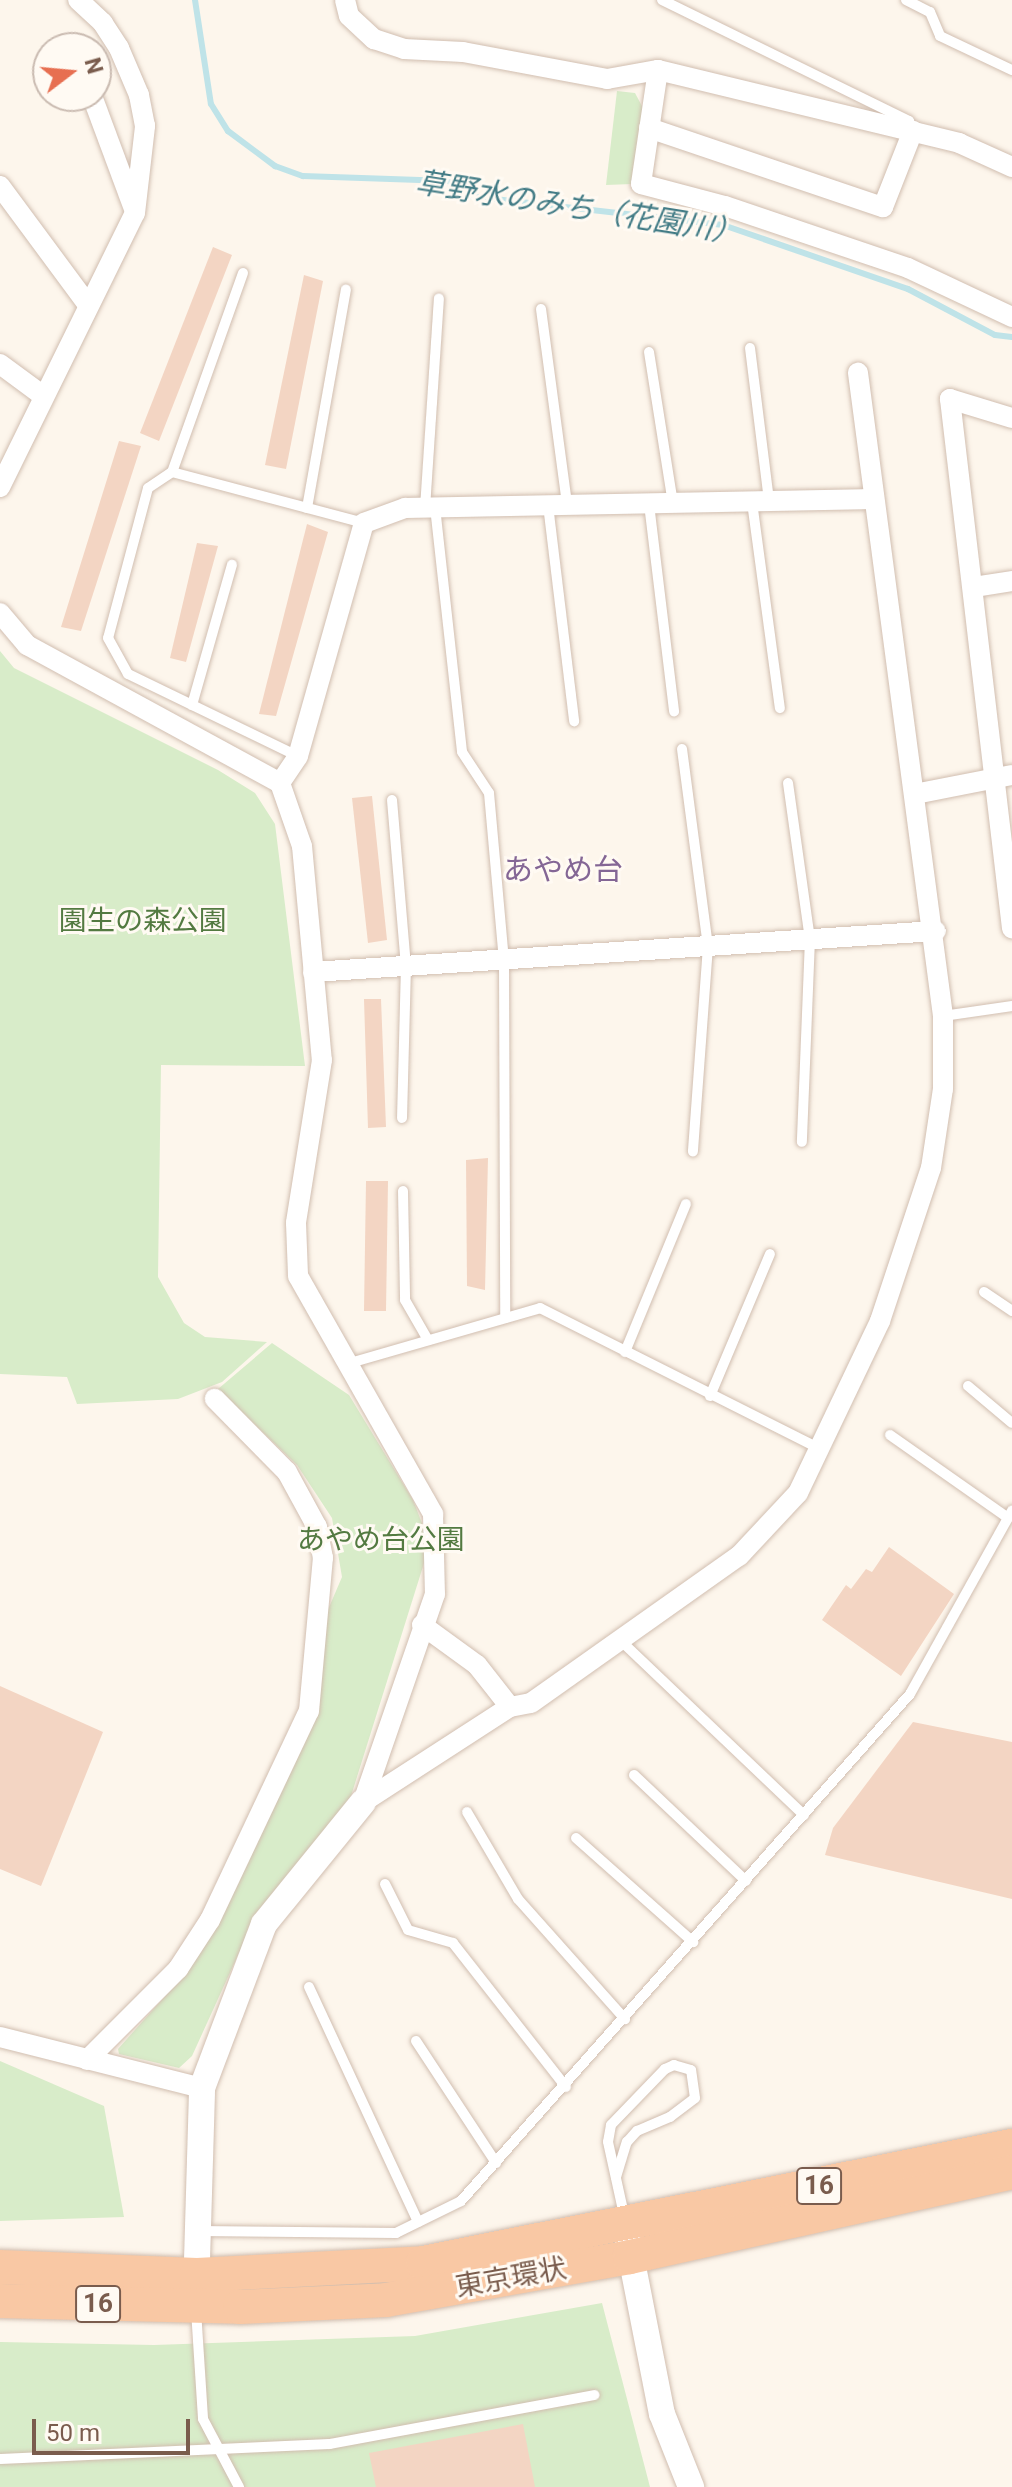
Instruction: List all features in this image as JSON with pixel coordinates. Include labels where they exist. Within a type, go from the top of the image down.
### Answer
[{"type":"highway","name":"東京環状","points":[[0,2267],[197,2290],[386,2300],[1012,2146]]},
{"type":"highway","name":"東京環状","points":[[628,2241],[1012,2172]]},
{"type":"highway","name":"東京環状","points":[[0,2301],[197,2290]]},
{"type":"street","points":[[0,487],[42,395],[135,213],[145,126],[139,95],[103,23],[78,0]]},
{"type":"street","points":[[345,0],[349,16],[374,39],[404,49],[463,52],[607,79],[658,70],[959,143],[1012,167]]},
{"type":"street","points":[[658,70],[641,184],[725,206],[908,268],[1012,317]]},
{"type":"street","points":[[98,112],[135,213]]},
{"type":"street","points":[[649,128],[883,207],[913,131]]},
{"type":"street","points":[[0,186],[88,305]]},
{"type":"street","points":[[0,364],[42,395]]},
{"type":"street","points":[[197,2290],[202,2088],[264,1924],[363,1802],[510,1707],[531,1703],[739,1556],[798,1493],[822,1450],[880,1321],[931,1168],[943,1089],[943,1016],[936,931],[871,499],[858,373]]},
{"type":"street","points":[[1012,418],[950,399],[974,587],[1003,776],[1012,928]]},
{"type":"street","points":[[280,783],[298,756],[364,523],[405,508],[871,499]]},
{"type":"street","points":[[974,587],[1012,581]]},
{"type":"street","points":[[0,613],[27,645],[280,783],[302,846],[322,1060],[296,1223],[298,1276],[433,1514],[435,1594],[363,1802]]},
{"type":"street","points":[[915,794],[1003,776]]},
{"type":"street","points":[[313,972],[936,931]]},
{"type":"street","points":[[87,2060],[178,1969],[210,1920],[309,1711],[323,1558],[317,1527],[287,1472],[215,1399]]},
{"type":"street","points":[[422,1625],[477,1665],[510,1707]]},
{"type":"street","points":[[0,2037],[202,2088]]},
{"type":"street","points":[[628,2241],[662,2414],[691,2487]]},
{"type":"lane","points":[[662,0],[909,121],[913,131]]},
{"type":"lane","points":[[906,0],[930,12],[940,36],[1012,70]]},
{"type":"lane","points":[[243,273],[172,472],[148,488],[108,638],[128,674],[298,756]]},
{"type":"lane","points":[[307,508],[346,289]]},
{"type":"lane","points":[[439,298],[430,508],[462,752],[489,793],[504,960],[505,1318]]},
{"type":"lane","points":[[541,309],[574,721]]},
{"type":"lane","points":[[750,348],[780,708]]},
{"type":"lane","points":[[649,352],[673,503]]},
{"type":"lane","points":[[172,472],[364,523]]},
{"type":"lane","points":[[649,504],[674,712]]},
{"type":"lane","points":[[192,705],[232,565]]},
{"type":"lane","points":[[682,749],[708,946],[693,1151]]},
{"type":"lane","points":[[788,783],[810,939],[802,1142]]},
{"type":"lane","points":[[392,800],[406,966],[402,1118]]},
{"type":"lane","points":[[943,1016],[1012,1006]]},
{"type":"lane","points":[[403,1191],[405,1300],[428,1340]]},
{"type":"lane","points":[[625,1352],[686,1204]]},
{"type":"lane","points":[[710,1396],[770,1254]]},
{"type":"lane","points":[[984,1292],[1012,1311]]},
{"type":"lane","points":[[350,1363],[540,1308],[822,1450]]},
{"type":"lane","points":[[968,1386],[1012,1423]]},
{"type":"lane","points":[[198,2231],[396,2233],[461,2201],[566,2087],[910,1694],[1010,1514],[890,1435]]},
{"type":"lane","points":[[620,1640],[804,1815]]},
{"type":"lane","points":[[634,1775],[746,1881]]},
{"type":"lane","points":[[467,1812],[518,1899],[625,2019]]},
{"type":"lane","points":[[576,1838],[693,1942]]},
{"type":"lane","points":[[385,1884],[408,1930],[453,1943],[566,2087]]},
{"type":"lane","points":[[309,1987],[418,2222]]},
{"type":"lane","points":[[416,2041],[496,2163]]},
{"type":"lane","points":[[616,2177],[627,2142],[637,2131],[670,2117],[695,2098],[691,2070],[674,2065],[665,2069],[611,2125],[608,2142],[628,2241]]},
{"type":"lane","points":[[197,2290],[203,2419],[215,2447],[239,2487]]},
{"type":"lane","points":[[0,2459],[330,2444],[595,2395]]},
{"type":"green space","points":[[617,91],[635,93],[643,108],[632,184],[606,185]]},
{"type":"green space","name":"園生の森公園","points":[[0,651],[14,668],[218,770],[255,793],[275,824],[305,1066],[161,1065],[158,1277],[184,1323],[205,1337],[267,1342],[222,1382],[178,1399],[77,1404],[67,1377],[0,1374]]},
{"type":"green space","name":"あやめ台公園","points":[[272,1343],[349,1395],[413,1500],[425,1531],[425,1560],[351,1796],[254,1920],[192,2056],[179,2068],[119,2054],[118,2049],[183,1976],[314,1716],[327,1612],[342,1577],[332,1518],[297,1465],[218,1389]]},
{"type":"green space","points":[[0,2061],[104,2106],[124,2217],[0,2221]]},
{"type":"green space","points":[[602,2303],[650,2487],[0,2487],[0,2342],[154,2345],[415,2336]]},
{"type":"building","points":[[213,247],[232,255],[159,441],[140,433]]},
{"type":"building","points":[[304,275],[323,281],[286,469],[265,465]]},
{"type":"building","points":[[119,441],[141,446],[81,631],[61,627]]},
{"type":"building","points":[[307,524],[328,532],[276,716],[259,714]]},
{"type":"building","points":[[197,543],[218,546],[186,662],[170,658]]},
{"type":"building","points":[[372,796],[387,940],[368,943],[352,798]]},
{"type":"building","points":[[364,999],[381,999],[386,1127],[368,1128]]},
{"type":"building","points":[[488,1158],[485,1290],[467,1286],[466,1160]]},
{"type":"building","points":[[366,1181],[388,1181],[386,1311],[364,1311]]},
{"type":"building","points":[[889,1547],[954,1594],[901,1676],[822,1620],[846,1585],[851,1589],[866,1569],[872,1572]]},
{"type":"building","points":[[0,1686],[103,1732],[41,1886],[0,1869]]},
{"type":"building","points":[[913,1722],[1012,1742],[1012,1899],[825,1855],[833,1828]]},
{"type":"building","points":[[523,2424],[535,2487],[376,2487],[369,2453]]},
{"type":"waterway","name":"草野水のみち（花園川）","points":[[195,0],[211,104],[228,131],[275,166],[303,176],[449,181],[469,196],[723,225],[908,289],[995,335],[1012,337]]},
{"type":"district","name":"あやめ台","points":[[563,870]]}]
